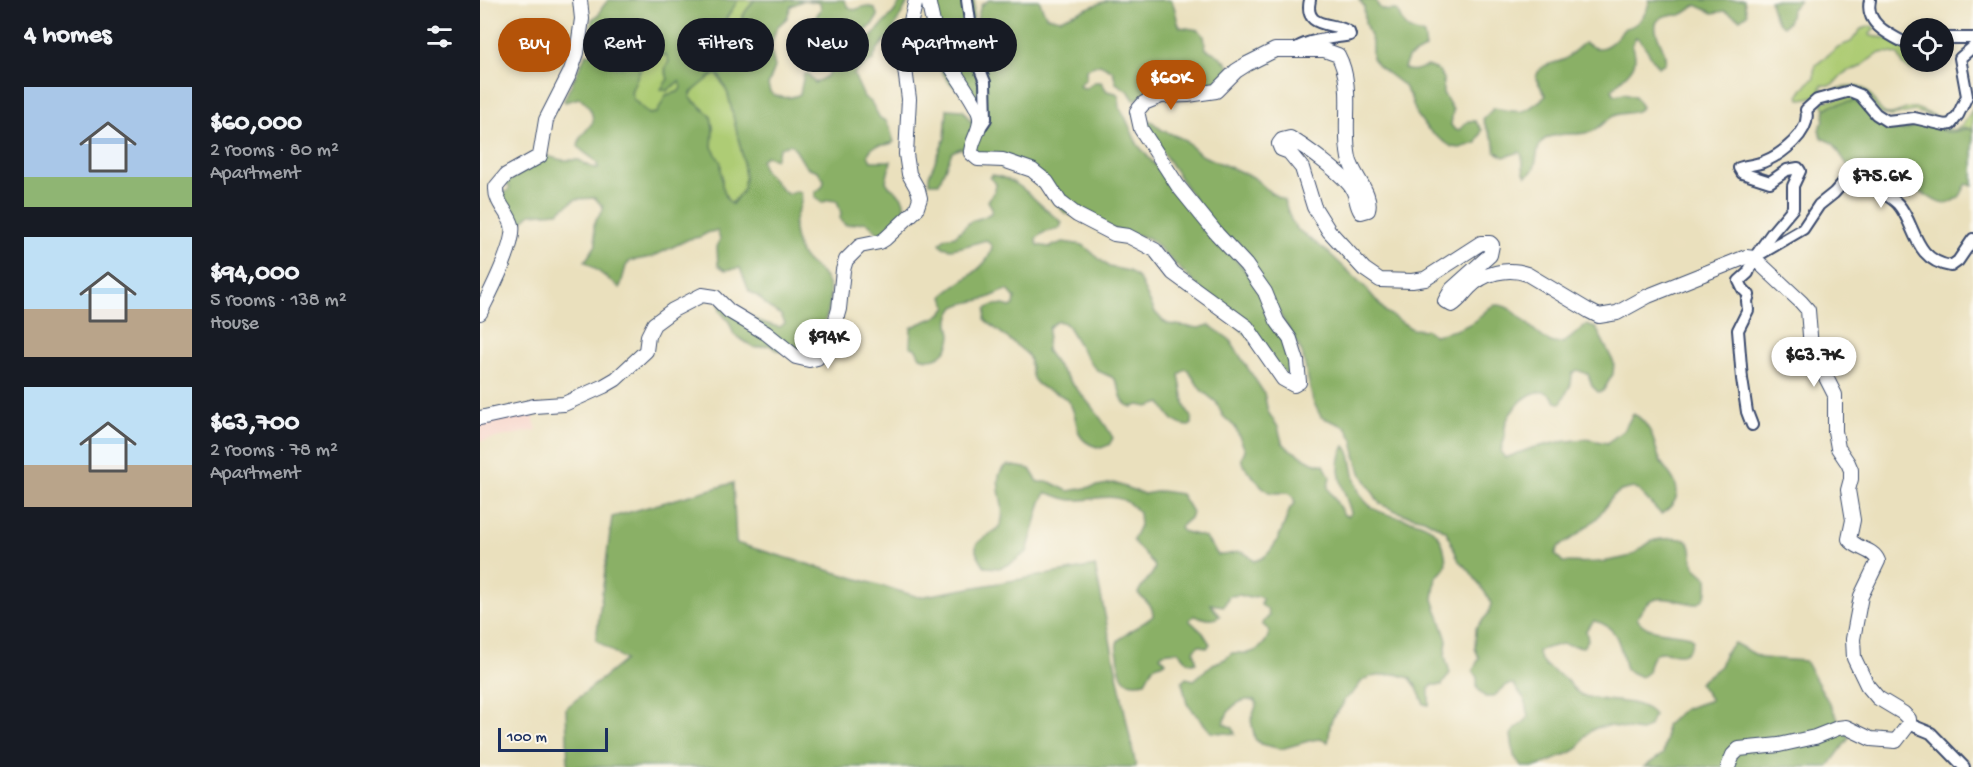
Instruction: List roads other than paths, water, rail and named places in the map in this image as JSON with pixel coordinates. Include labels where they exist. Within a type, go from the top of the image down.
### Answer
[{"type":"main road","points":[[480,313],[499,274],[512,233],[510,221],[496,197],[496,187],[503,178],[540,156],[546,120],[570,73],[577,53],[582,20],[580,0]]},
{"type":"main road","points":[[480,417],[534,406],[564,404],[604,386],[646,351],[648,336],[659,320],[673,309],[702,296],[715,297],[729,310],[766,333],[796,357],[809,360],[821,356],[828,347],[839,309],[846,260],[860,246],[885,239],[916,210],[920,198],[909,174],[906,154],[909,99],[903,54],[916,0]]},
{"type":"main road","points":[[928,0],[941,50],[961,85],[978,107],[980,117],[978,134],[971,147],[971,153],[978,159],[1003,160],[1032,170],[1047,182],[1060,202],[1077,215],[1114,234],[1128,236],[1155,250],[1173,273],[1247,327],[1283,379],[1294,385],[1299,382],[1297,361],[1290,339],[1277,321],[1266,292],[1246,265],[1178,186],[1141,129],[1137,111],[1144,103],[1161,96],[1216,91],[1236,71],[1275,50],[1333,52],[1338,55],[1343,64],[1348,99],[1349,162],[1366,194],[1370,206],[1368,210],[1361,212],[1353,189],[1300,144],[1290,138],[1282,140],[1279,144],[1302,168],[1314,207],[1329,231],[1364,269],[1380,280],[1425,279],[1481,243],[1490,243],[1493,248],[1490,255],[1447,295],[1445,301],[1447,303],[1452,305],[1458,302],[1468,289],[1486,276],[1516,270],[1527,274],[1599,316],[1607,315],[1617,313],[1648,296],[1746,257],[1754,258],[1801,302],[1808,310],[1811,348],[1835,395],[1835,430],[1838,448],[1851,470],[1848,490],[1853,520],[1849,539],[1854,545],[1872,552],[1878,561],[1862,596],[1853,639],[1854,658],[1867,685],[1878,698],[1903,712],[1909,718],[1910,724],[1896,741],[1871,739],[1846,727],[1832,729],[1815,737],[1779,746],[1739,749],[1733,755],[1728,767]]},
{"type":"street","points":[[967,0],[975,57],[985,82],[986,119],[978,134]]},
{"type":"street","points":[[1294,49],[1302,44],[1340,35],[1350,35],[1344,28],[1324,25],[1312,18],[1309,12],[1310,0]]},
{"type":"street","points":[[1870,0],[1868,10],[1872,21],[1900,39]]},
{"type":"street","points":[[1954,38],[1973,38]]},
{"type":"street","points":[[1752,425],[1747,412],[1742,379],[1738,330],[1748,310],[1749,295],[1743,290],[1739,281],[1748,273],[1754,258],[1793,208],[1793,186],[1800,171],[1798,168],[1792,168],[1770,182],[1742,173],[1739,168],[1762,163],[1794,142],[1800,135],[1808,117],[1806,110],[1813,102],[1847,91],[1860,95],[1876,114],[1887,121],[1914,118],[1945,125],[1951,124],[1959,115],[1967,96],[1960,58],[1973,47]]},
{"type":"street","points":[[1754,258],[1798,234],[1819,205],[1834,193],[1850,175],[1899,205],[1918,243],[1933,258],[1946,265],[1954,264],[1973,240]]},
{"type":"street","points":[[1910,724],[1931,733],[1964,767]]}]
